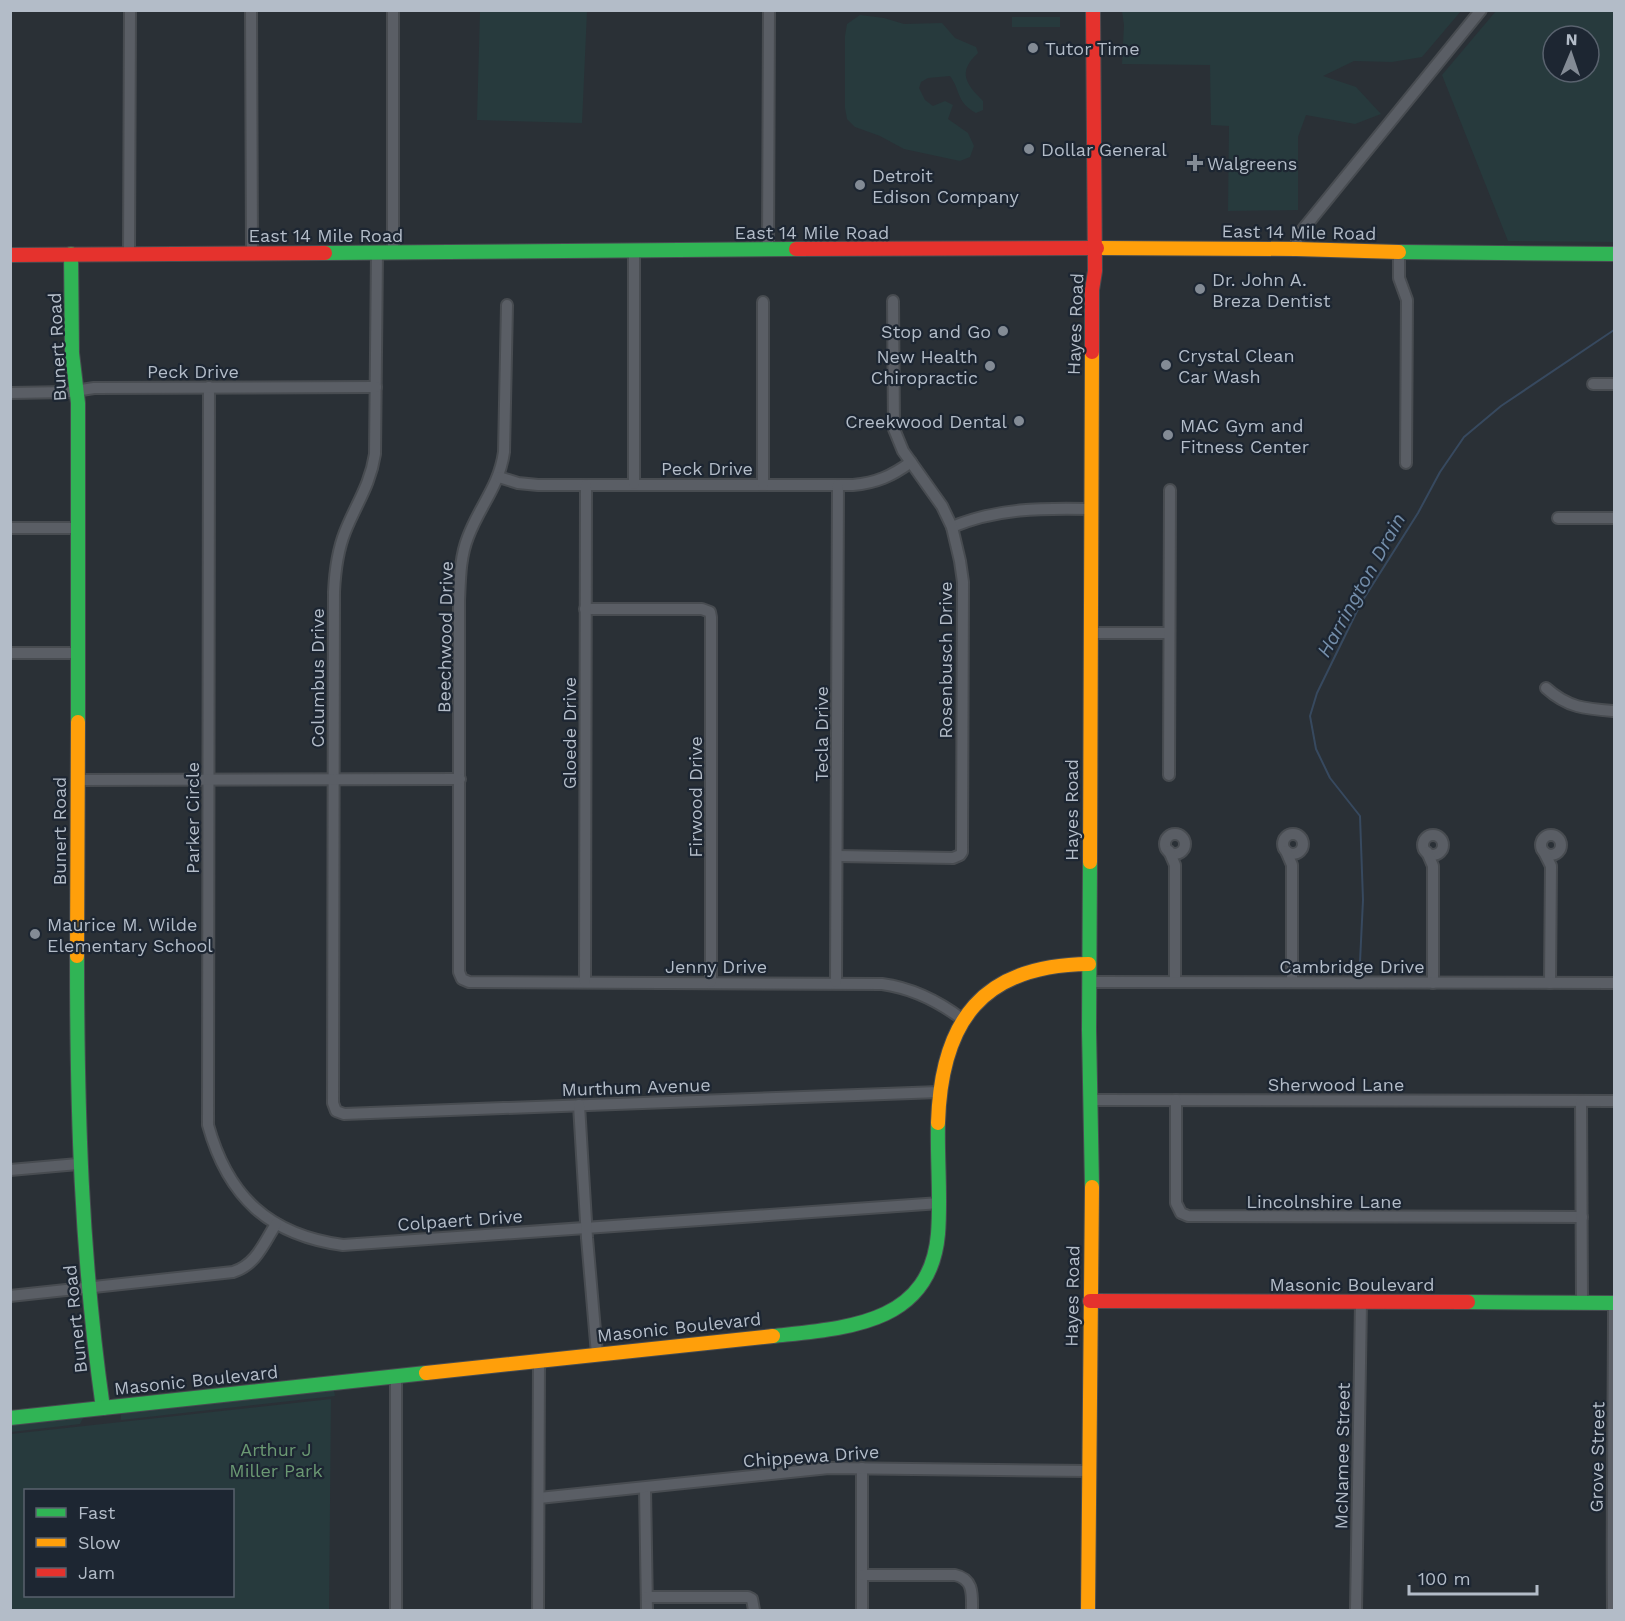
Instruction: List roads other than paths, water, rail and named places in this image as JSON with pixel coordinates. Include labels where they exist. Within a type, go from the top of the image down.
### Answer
[{"type":"street","points":[[129,254],[130,10]]},
{"type":"street","points":[[251,10],[252,253]]},
{"type":"street","points":[[393,10],[393,252]]},
{"type":"street","points":[[768,250],[770,10]]},
{"type":"street","name":"Hayes Road","points":[[1088,1611],[1087,1471],[1091,1100],[1089,982],[1090,509],[1092,290],[1095,271],[1093,10]]},
{"type":"street","points":[[1296,249],[1300,233],[1481,10]]},
{"type":"street","name":"East 14 Mile Road","points":[[10,255],[1095,249],[1296,249],[1614,254]]},
{"type":"street","points":[[634,251],[634,484]]},
{"type":"street","name":"Columbus Drive","points":[[336,1111],[333,1103],[335,570],[344,534],[370,481],[376,442],[377,252]]},
{"type":"street","points":[[1399,252],[1399,278],[1407,300],[1406,463]]},
{"type":"street","name":"Bunert Road","points":[[71,254],[72,353],[78,390],[78,1164],[104,1408]]},
{"type":"street","name":"Rosenbusch Drive","points":[[838,856],[953,858],[960,855],[962,848],[963,582],[952,527],[937,498],[899,445],[894,429],[893,301]]},
{"type":"street","points":[[763,302],[763,484]]},
{"type":"street","name":"Beechwood Drive","points":[[462,979],[459,972],[460,568],[468,536],[499,477],[504,452],[507,304]]},
{"type":"street","points":[[1593,384],[1614,384]]},
{"type":"street","name":"Parker Circle","points":[[209,387],[208,1125],[215,1149],[234,1187],[261,1214],[276,1224]]},
{"type":"street","name":"Peck Drive","points":[[10,393],[94,388],[376,387]]},
{"type":"street","name":"Peck Drive","points":[[499,477],[518,483],[538,485],[869,484],[884,480],[911,462]]},
{"type":"street","name":"Gloede Drive","points":[[585,982],[586,485]]},
{"type":"street","name":"Tecla Drive","points":[[836,982],[838,485]]},
{"type":"street","points":[[1169,776],[1170,490]]},
{"type":"street","points":[[952,527],[983,516],[1022,509],[1090,509]]},
{"type":"street","points":[[1558,518],[1614,518]]},
{"type":"street","points":[[10,528],[78,528]]},
{"type":"street","name":"Firwood Drive","points":[[585,609],[702,609],[710,612],[712,621],[711,982]]},
{"type":"street","points":[[1090,633],[1169,633]]},
{"type":"street","points":[[10,653],[78,653]]},
{"type":"street","points":[[1546,688],[1570,705],[1614,711]]},
{"type":"street","points":[[77,780],[460,779]]},
{"type":"street","points":[[1175,865],[1185,847],[1184,840],[1177,834],[1171,835],[1166,840],[1166,846],[1175,865],[1175,982]]},
{"type":"street","points":[[1292,982],[1293,865],[1302,847],[1302,841],[1298,836],[1292,834],[1286,837],[1283,843],[1293,865]]},
{"type":"street","points":[[1433,866],[1443,844],[1441,838],[1435,835],[1424,840],[1424,847],[1433,866],[1433,983]]},
{"type":"street","points":[[1550,983],[1551,866],[1560,844],[1553,835],[1546,836],[1542,840],[1541,847],[1551,866]]},
{"type":"street","points":[[1169,851],[1175,854],[1181,852]]},
{"type":"street","points":[[1286,852],[1292,854],[1298,852]]},
{"type":"street","points":[[1427,852],[1439,853]]},
{"type":"street","points":[[1544,852],[1556,853]]},
{"type":"street","name":"Masonic Boulevard","points":[[10,1418],[846,1327],[879,1319],[909,1299],[924,1282],[937,1248],[939,1092],[944,1057],[962,1019],[989,992],[1017,976],[1053,965],[1089,964]]},
{"type":"street","name":"Jenny Drive","points":[[462,979],[469,982],[882,984],[908,989],[942,1005],[962,1019]]},
{"type":"street","name":"Cambridge Drive","points":[[1089,982],[1614,983]]},
{"type":"street","name":"Murthum Avenue","points":[[336,1111],[344,1114],[939,1092]]},
{"type":"street","name":"Sherwood Lane","points":[[1091,1100],[1614,1101]]},
{"type":"street","name":"Lincolnshire Lane","points":[[1176,1100],[1176,1203],[1181,1213],[1188,1216],[1582,1217]]},
{"type":"street","points":[[1581,1101],[1582,1303]]},
{"type":"street","points":[[579,1105],[586,1227],[597,1354]]},
{"type":"street","points":[[10,1170],[78,1164]]},
{"type":"street","name":"Colpaert Drive","points":[[276,1224],[310,1239],[343,1245],[939,1203]]},
{"type":"street","points":[[10,1296],[217,1275],[244,1269],[258,1255],[276,1224]]},
{"type":"street","name":"Masonic Boulevard","points":[[1090,1301],[1614,1303]]},
{"type":"street","name":"McNamee Street","points":[[1356,1611],[1361,1302]]},
{"type":"street","name":"Grove Street","points":[[1613,1611],[1614,1303]]},
{"type":"street","points":[[538,1611],[539,1361]]},
{"type":"street","points":[[396,1377],[396,1611]]},
{"type":"street","points":[[862,1468],[862,1611]]},
{"type":"street","name":"Chippewa Drive","points":[[538,1498],[794,1471],[862,1468],[1087,1471]]},
{"type":"street","points":[[645,1488],[647,1611]]},
{"type":"street","points":[[862,1575],[955,1575],[963,1577],[971,1588],[972,1611]]},
{"type":"street","points":[[647,1597],[748,1597],[753,1599],[754,1611]]},
{"type":"waterway","name":"Harrington Drain","points":[[1360,962],[1363,900],[1360,816],[1330,778],[1316,749],[1310,716],[1317,693],[1361,603],[1418,513],[1440,472],[1464,437],[1501,406],[1614,330]]},
{"type":"place","name":"Tutor Time","points":[[1033,48]]},
{"type":"place","name":"Dollar General","points":[[1029,149]]},
{"type":"place","name":"Walgreens","points":[[1195,163]]},
{"type":"place","name":"Detroit Edison Company","points":[[860,185]]},
{"type":"place","name":"Dr. John A. Breza Dentist","points":[[1200,289]]},
{"type":"place","name":"Stop and Go","points":[[1003,331]]},
{"type":"place","name":"Crystal Clean Car Wash","points":[[1166,365]]},
{"type":"place","name":"New Health Chiropractic","points":[[990,366]]},
{"type":"place","name":"Creekwood Dental","points":[[1019,421]]},
{"type":"place","name":"MAC Gym and Fitness Center","points":[[1168,435]]},
{"type":"place","name":"Maurice M. Wilde Elementary School","points":[[35,934]]},
{"type":"park label","name":"Arthur J Miller Park","points":[[276,1459]]}]
